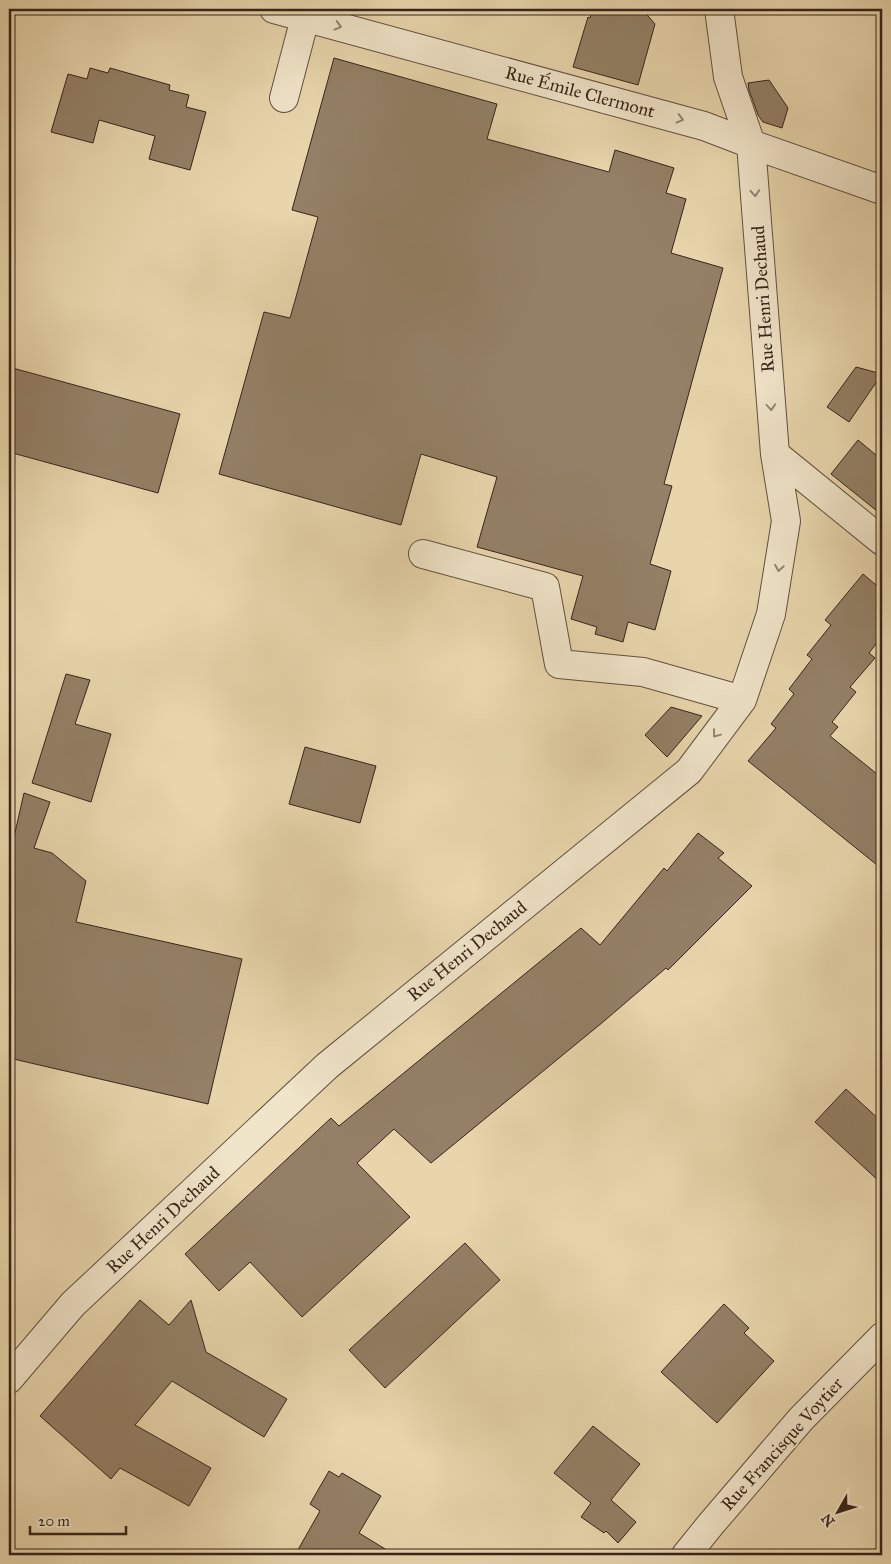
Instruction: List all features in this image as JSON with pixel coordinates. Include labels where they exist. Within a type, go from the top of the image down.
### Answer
[{"type":"street","name":"Rue Émile Clermont","points":[[274,9],[704,126],[882,190]]},
{"type":"street","name":"Rue Henri Dechaud","points":[[9,1379],[73,1304],[327,1066],[689,771],[742,700],[772,614],[786,521],[775,454],[752,144],[728,77],[719,9]]},
{"type":"street","points":[[284,98],[305,18]]},
{"type":"street","points":[[775,454],[882,541]]},
{"type":"street","points":[[423,554],[545,587],[559,664],[643,672],[742,700]]},
{"type":"street","name":"Rue Francisque Voytier","points":[[686,1555],[800,1419],[882,1336]]},
{"type":"building","points":[[593,9],[642,9],[655,24],[638,85],[573,67],[588,17],[590,18]]},
{"type":"building","points":[[334,58],[497,104],[487,139],[609,172],[615,150],[674,168],[666,193],[686,199],[671,253],[723,268],[664,484],[672,486],[650,564],[671,571],[655,630],[628,622],[623,642],[595,634],[597,627],[571,619],[583,576],[477,547],[497,477],[421,454],[401,525],[219,474],[264,312],[290,318],[296,297],[318,217],[292,210]]},
{"type":"building","points":[[90,68],[108,73],[110,68],[170,85],[169,90],[189,95],[186,107],[206,112],[190,170],[149,159],[155,136],[99,120],[93,143],[51,132],[68,74],[87,79]]},
{"type":"building","points":[[769,80],[788,108],[782,128],[763,122],[758,115],[749,90],[748,83]]},
{"type":"building","points":[[9,367],[180,414],[158,493],[9,452]]},
{"type":"building","points":[[856,367],[882,374],[849,422],[827,407]]},
{"type":"building","points":[[858,440],[882,460],[882,515],[831,474]]},
{"type":"building","points":[[863,574],[882,590],[882,636],[869,653],[875,658],[850,687],[856,692],[832,722],[838,727],[830,736],[882,778],[882,869],[748,761],[776,728],[771,724],[794,694],[789,689],[812,659],[807,655],[831,625],[825,620]]},
{"type":"building","points":[[66,674],[90,680],[75,724],[111,734],[91,802],[32,783]]},
{"type":"building","points":[[671,707],[702,716],[667,757],[645,735]]},
{"type":"building","points":[[305,747],[376,766],[360,823],[289,804]]},
{"type":"building","points":[[24,793],[50,802],[34,848],[52,853],[86,881],[76,922],[242,959],[208,1104],[9,1058],[9,859]]},
{"type":"building","points":[[698,833],[724,853],[718,858],[752,886],[668,970],[666,968],[431,1163],[394,1129],[357,1163],[410,1217],[302,1317],[250,1262],[219,1291],[185,1254],[331,1118],[339,1126],[581,928],[600,945],[664,868],[667,871]]},
{"type":"building","points":[[846,1089],[882,1122],[882,1184],[815,1122]]},
{"type":"building","points":[[465,1243],[500,1280],[385,1388],[349,1350]]},
{"type":"building","points":[[140,1300],[169,1325],[191,1300],[206,1352],[287,1399],[264,1437],[172,1381],[135,1425],[211,1468],[189,1506],[120,1468],[111,1479],[40,1416]]},
{"type":"building","points":[[724,1304],[749,1328],[744,1333],[774,1361],[717,1423],[661,1372]]},
{"type":"building","points":[[593,1426],[640,1464],[611,1500],[636,1522],[618,1543],[606,1531],[604,1533],[581,1517],[591,1503],[554,1473]]},
{"type":"building","points":[[329,1471],[339,1477],[342,1473],[381,1496],[359,1533],[395,1555],[295,1555],[320,1511],[310,1504]]}]
